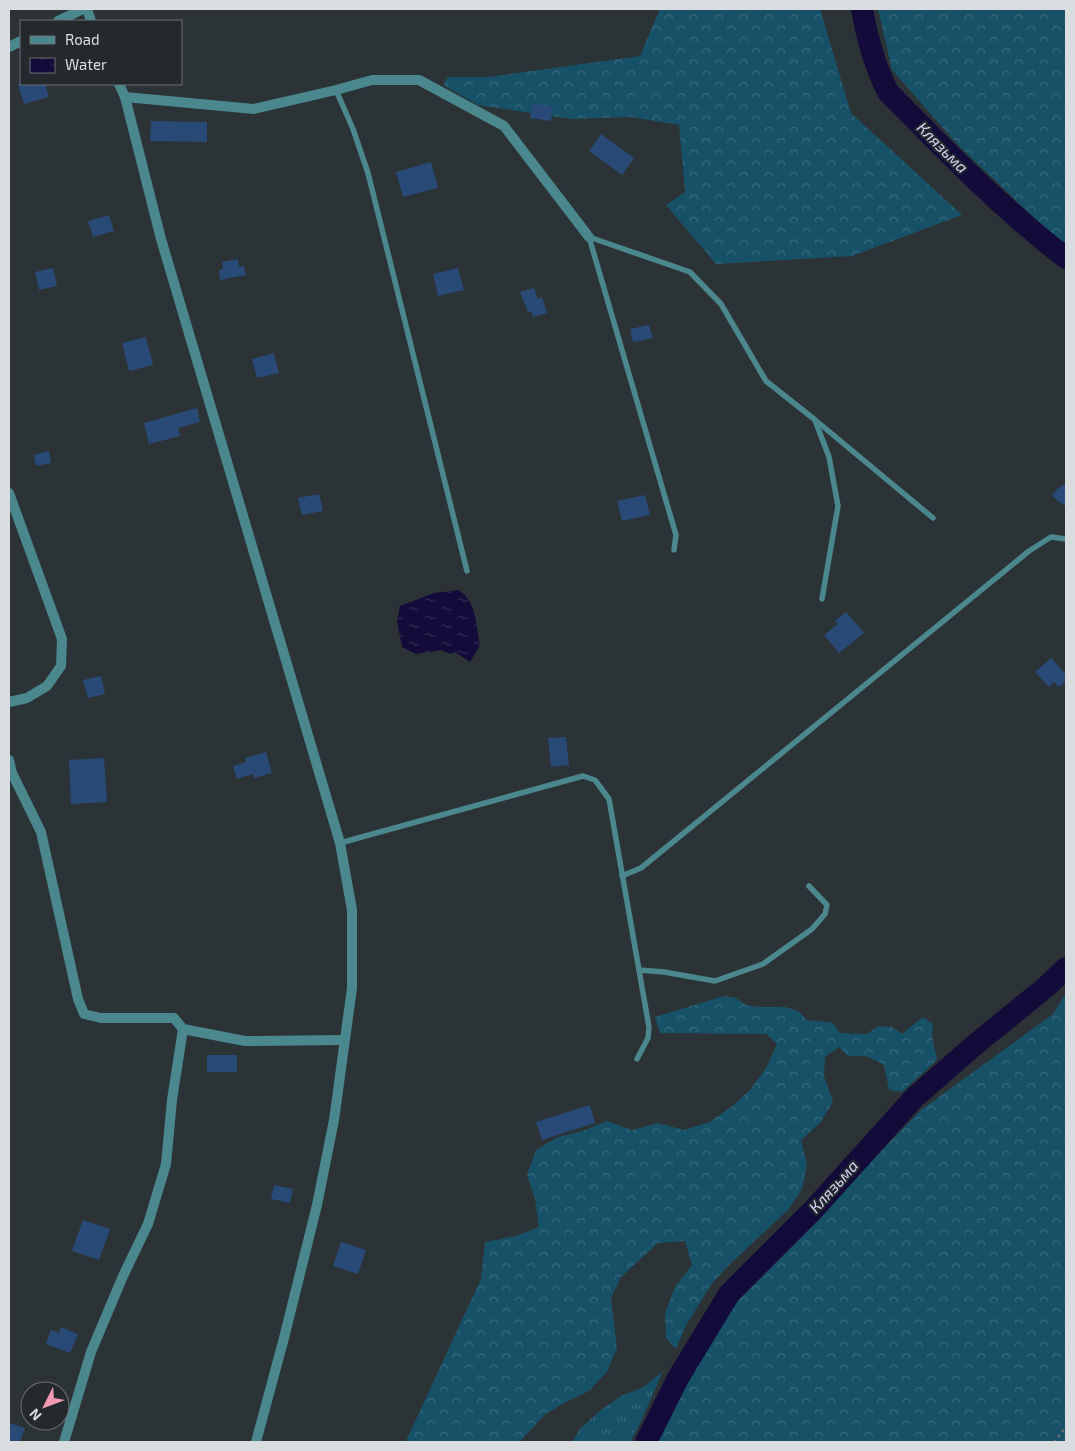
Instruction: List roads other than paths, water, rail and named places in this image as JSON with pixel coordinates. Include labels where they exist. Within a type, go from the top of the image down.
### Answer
[{"type":"street","points":[[60,20],[83,9]]},
{"type":"street","points":[[9,48],[20,42]]},
{"type":"street","points":[[125,97],[254,109],[372,80],[420,80],[504,126],[589,237]]},
{"type":"street","points":[[119,85],[125,97],[161,239],[340,843],[352,910],[352,988],[334,1120],[284,1338],[256,1442]]},
{"type":"street","points":[[9,493],[62,639],[61,666],[47,686],[27,698],[9,702]]},
{"type":"street","points":[[9,760],[12,773],[41,832],[78,999],[84,1014],[101,1018],[174,1018],[182,1029],[245,1041],[344,1040]]},
{"type":"street","points":[[64,1442],[91,1352],[123,1276],[148,1224],[166,1164],[172,1100],[182,1029]]},
{"type":"lane","points":[[336,90],[353,129],[368,173],[467,571]]},
{"type":"lane","points":[[589,237],[690,272],[721,304],[766,381],[933,518]]},
{"type":"lane","points":[[589,237],[676,535],[674,550]]},
{"type":"lane","points":[[814,419],[828,457],[838,506],[822,598]]},
{"type":"lane","points":[[622,876],[641,868],[1029,551],[1051,537],[1066,540]]},
{"type":"lane","points":[[340,843],[583,776],[595,780],[609,799],[649,1027],[648,1038],[637,1059]]},
{"type":"lane","points":[[639,970],[664,972],[716,981],[763,964],[812,929],[825,914],[827,905],[809,886]]},
{"type":"water","points":[[458,590],[469,601],[475,614],[480,645],[470,662],[455,652],[451,654],[441,650],[416,654],[402,647],[397,621],[400,606],[434,593]]},
{"type":"waterway","name":"Клязьма","points":[[862,9],[872,52],[888,92],[952,157],[1019,220],[1066,258]]},
{"type":"waterway","name":"Клязьма","points":[[646,1442],[678,1378],[729,1294],[814,1209],[914,1098],[1066,968]]}]
